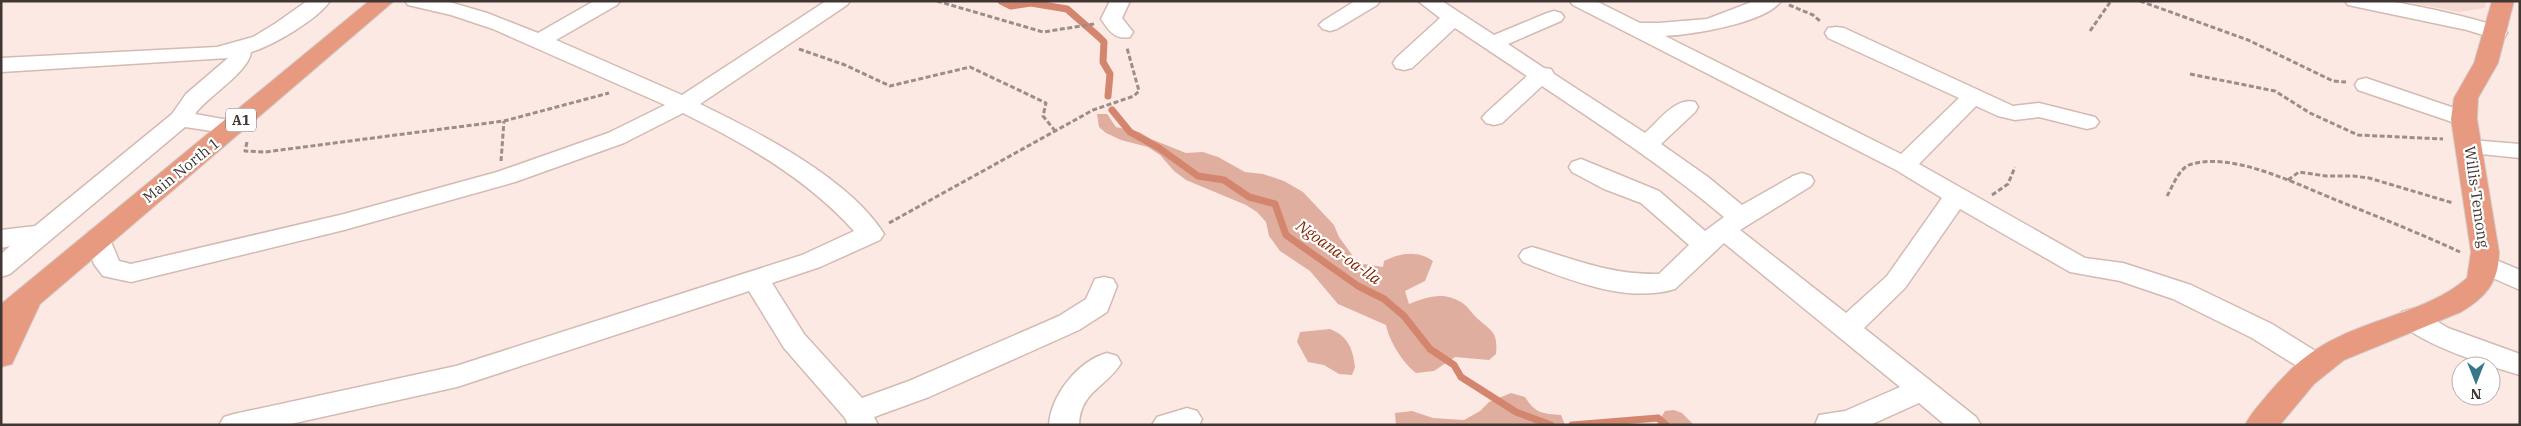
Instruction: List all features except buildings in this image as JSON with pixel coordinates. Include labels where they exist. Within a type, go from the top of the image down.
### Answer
[{"type":"main road","name":"Main North 1","points":[[1,320],[98,238],[240,134],[383,1]]},
{"type":"main road","name":"Willis-Temong","points":[[2261,425],[2315,364],[2334,351],[2359,339],[2463,298],[2479,284],[2486,262],[2480,211],[2464,119],[2466,98],[2486,64],[2496,33],[2503,1]]},
{"type":"main road","points":[[1,356],[30,297]]},
{"type":"street","points":[[1,65],[217,54],[240,50],[268,40],[320,1]]},
{"type":"street","points":[[234,425],[457,376],[756,280],[811,261],[871,234],[835,196],[787,161],[741,132],[684,104],[539,41],[470,14],[415,1]]},
{"type":"street","points":[[539,41],[610,1]]},
{"type":"street","points":[[98,238],[107,264],[112,270],[131,273],[326,226],[500,179],[616,138],[684,104],[840,1]]},
{"type":"street","points":[[1330,25],[1370,1]]},
{"type":"street","points":[[1428,1],[1543,74],[1646,145],[1723,231]]},
{"type":"street","points":[[1580,1],[1636,28],[1668,37],[1904,165],[2079,266],[2123,272],[2182,292],[2262,331],[2315,364]]},
{"type":"street","points":[[2355,1],[2472,26],[2496,33]]},
{"type":"street","points":[[1668,37],[1742,17],[1779,3]]},
{"type":"street","points":[[1493,43],[1554,17]]},
{"type":"street","points":[[1404,63],[1453,18]]},
{"type":"street","points":[[1836,33],[2006,111],[2015,113],[2039,110],[2087,122]]},
{"type":"street","points":[[1,268],[180,119],[194,99],[238,60],[240,50]]},
{"type":"street","points":[[1494,118],[1543,74]]},
{"type":"street","points":[[2366,85],[2464,119]]},
{"type":"street","points":[[1904,165],[1973,96]]},
{"type":"street","points":[[1646,145],[1687,107]]},
{"type":"street","points":[[180,119],[240,134]]},
{"type":"street","points":[[2470,147],[2520,150]]},
{"type":"street","points":[[1581,167],[1723,231],[1781,274],[1966,425]]},
{"type":"street","points":[[1532,256],[1606,281],[1650,284],[1666,283],[1723,231],[1802,181]]},
{"type":"street","points":[[1846,328],[1896,282],[1967,202]]},
{"type":"street","points":[[1,239],[43,234]]},
{"type":"street","points":[[2486,262],[2520,281]]},
{"type":"street","points":[[756,280],[794,341],[860,419],[918,389],[1069,323],[1097,306],[1104,286]]},
{"type":"street","points":[[2412,319],[2438,335],[2520,365]]},
{"type":"street","points":[[1064,425],[1063,415],[1078,392],[1092,373],[1107,363]]},
{"type":"street","points":[[1829,423],[1848,422],[1922,390]]},
{"type":"path","points":[[871,234],[1093,110],[1134,96],[1139,91],[1118,18],[1052,32],[1037,31],[938,1]]},
{"type":"path","points":[[2090,31],[2111,1]]},
{"type":"path","points":[[2140,1],[2248,40],[2332,81],[2366,85]]},
{"type":"path","points":[[1779,3],[1813,15],[1836,33]]},
{"type":"path","points":[[779,43],[844,65],[890,86],[970,67],[1046,103],[1043,116],[1056,132]]},
{"type":"path","points":[[2190,74],[2275,91],[2310,113],[2358,135],[2440,138],[2470,147]]},
{"type":"path","points":[[240,134],[245,151],[265,152],[504,122],[638,84]]},
{"type":"path","points":[[500,179],[504,122]]},
{"type":"path","points":[[2167,196],[2182,171],[2190,164],[2210,162],[2229,165],[2288,180],[2486,262]]},
{"type":"path","points":[[1967,202],[2008,184],[2015,167]]},
{"type":"path","points":[[2288,180],[2293,173],[2301,171],[2324,176],[2354,176],[2394,183],[2480,211]]},
{"type":"shaded area","points":[[2400,1],[2486,1],[2485,8],[2459,12]]},
{"type":"shaded area","points":[[1097,114],[1107,114],[1116,127],[1139,132],[1186,153],[1203,152],[1218,157],[1245,172],[1263,174],[1284,181],[1303,192],[1334,225],[1339,237],[1358,263],[1383,267],[1384,261],[1396,256],[1409,254],[1421,255],[1433,261],[1425,281],[1405,291],[1409,304],[1435,296],[1448,297],[1461,302],[1493,333],[1496,342],[1496,354],[1489,360],[1455,357],[1434,371],[1416,373],[1406,364],[1397,351],[1386,325],[1338,304],[1310,271],[1280,251],[1269,236],[1266,222],[1257,212],[1246,205],[1186,180],[1174,171],[1160,155],[1148,147],[1121,140],[1106,133],[1099,127]]},
{"type":"shaded area","points":[[1330,329],[1341,335],[1349,344],[1355,367],[1352,375],[1339,374],[1324,365],[1308,362],[1297,342],[1300,332]]},
{"type":"shaded area","points":[[1511,393],[1525,397],[1540,412],[1561,415],[1565,425],[1396,425],[1395,413],[1412,411],[1433,418],[1464,420],[1480,411],[1489,402]]},
{"type":"shaded area","points":[[1674,410],[1682,413],[1694,425],[1646,425],[1657,424],[1665,411]]},
{"type":"waterway","name":"Ngoana-oa-lla","points":[[1001,1],[1011,6],[1031,3],[1067,9],[1099,37],[1104,42],[1103,62],[1110,74],[1108,96]]},
{"type":"waterway","name":"Ngoana-oa-lla","points":[[1112,110],[1130,132],[1159,148],[1198,176],[1224,180],[1249,197],[1275,204],[1286,235],[1358,286],[1384,299],[1404,316],[1430,349],[1454,365],[1461,377],[1516,412],[1551,425]]},
{"type":"waterway","name":"Ngoana-oa-lla","points":[[1572,425],[1658,418],[1666,425]]}]
